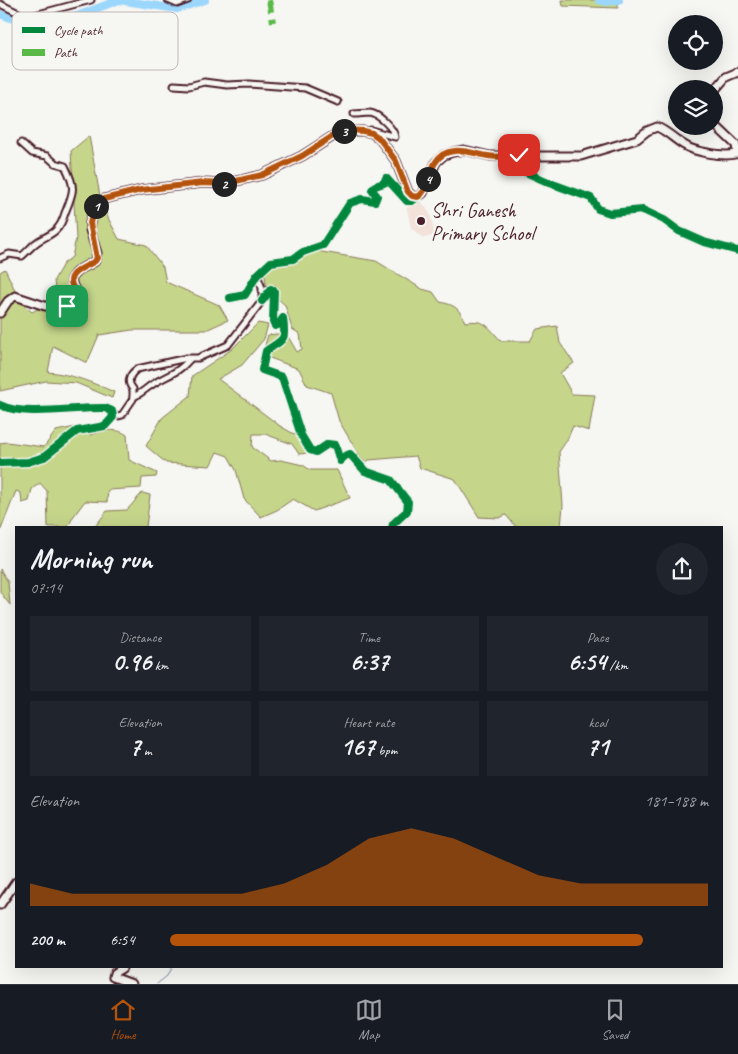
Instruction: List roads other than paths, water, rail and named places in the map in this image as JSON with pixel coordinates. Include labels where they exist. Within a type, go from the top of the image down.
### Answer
[{"type":"main road","points":[[723,80],[726,77],[738,72]]},
{"type":"main road","points":[[0,313],[8,301],[16,296],[45,306],[80,306],[80,297],[72,285],[72,276],[74,272],[95,261],[97,253],[90,230],[90,223],[94,208],[104,199],[141,190],[203,183],[223,184],[262,175],[294,160],[341,131],[372,133],[383,143],[396,161],[408,192],[412,196],[418,197],[423,193],[436,162],[444,155],[453,152],[464,150],[501,157],[519,155],[581,156],[637,139],[647,131],[657,127],[668,134]]},
{"type":"main road","points":[[669,135],[688,148],[708,153],[735,154],[737,151],[736,145],[723,133]]},
{"type":"main road","points":[[0,904],[15,883]]},
{"type":"main road","points":[[122,968],[114,973],[113,978],[132,984]]},
{"type":"street","points":[[47,12],[91,0]]},
{"type":"street","points":[[168,0],[177,4],[188,0]]},
{"type":"street","points":[[0,4],[17,12]]},
{"type":"street","points":[[174,85],[189,86],[204,82],[227,86],[249,84],[305,88],[338,102]]},
{"type":"street","points":[[354,114],[371,113],[375,115],[392,128],[395,137],[380,134],[373,130],[363,131]]},
{"type":"street","points":[[0,258],[9,254],[22,256],[40,239],[45,238],[56,230],[71,202],[72,180],[65,166],[55,163],[47,156],[32,153],[20,143]]},
{"type":"street","points":[[501,157],[517,168],[553,185],[591,198],[598,209],[610,213],[643,210],[664,220],[679,231],[704,242],[738,251]]},
{"type":"street","points":[[230,298],[245,295],[257,275],[271,262],[294,259],[303,252],[323,245],[350,203],[362,199],[375,201],[377,196],[372,190],[375,186],[384,184],[386,178],[407,201],[412,202],[418,197]]},
{"type":"street","points":[[257,275],[262,288],[262,301]]},
{"type":"street","points":[[0,462],[28,462],[44,457],[77,431],[105,426],[113,417],[122,415],[133,399],[133,389],[130,386],[129,379],[132,372],[137,368],[203,356],[228,346],[271,289],[274,291],[273,322],[275,326],[278,325],[283,318],[285,335],[284,338],[266,350],[262,370],[282,377],[301,435],[310,450],[316,452],[328,444],[335,444],[340,461],[350,454],[365,471],[391,480],[408,502],[407,511],[392,526]]},
{"type":"street","points":[[133,397],[152,384],[177,372],[190,358]]},
{"type":"street","points":[[0,405],[30,411],[104,408],[112,411],[113,417]]},
{"type":"waterway","points":[[88,12],[119,0],[177,9],[205,0]]},
{"type":"waterway","points":[[599,0],[606,2],[619,0]]},
{"type":"waterway","points":[[0,14],[12,19]]},
{"type":"waterway","points":[[157,984],[167,976],[171,968]]},
{"type":"place","name":"Shri Ganesh Primary School","points":[[421,221]]}]
